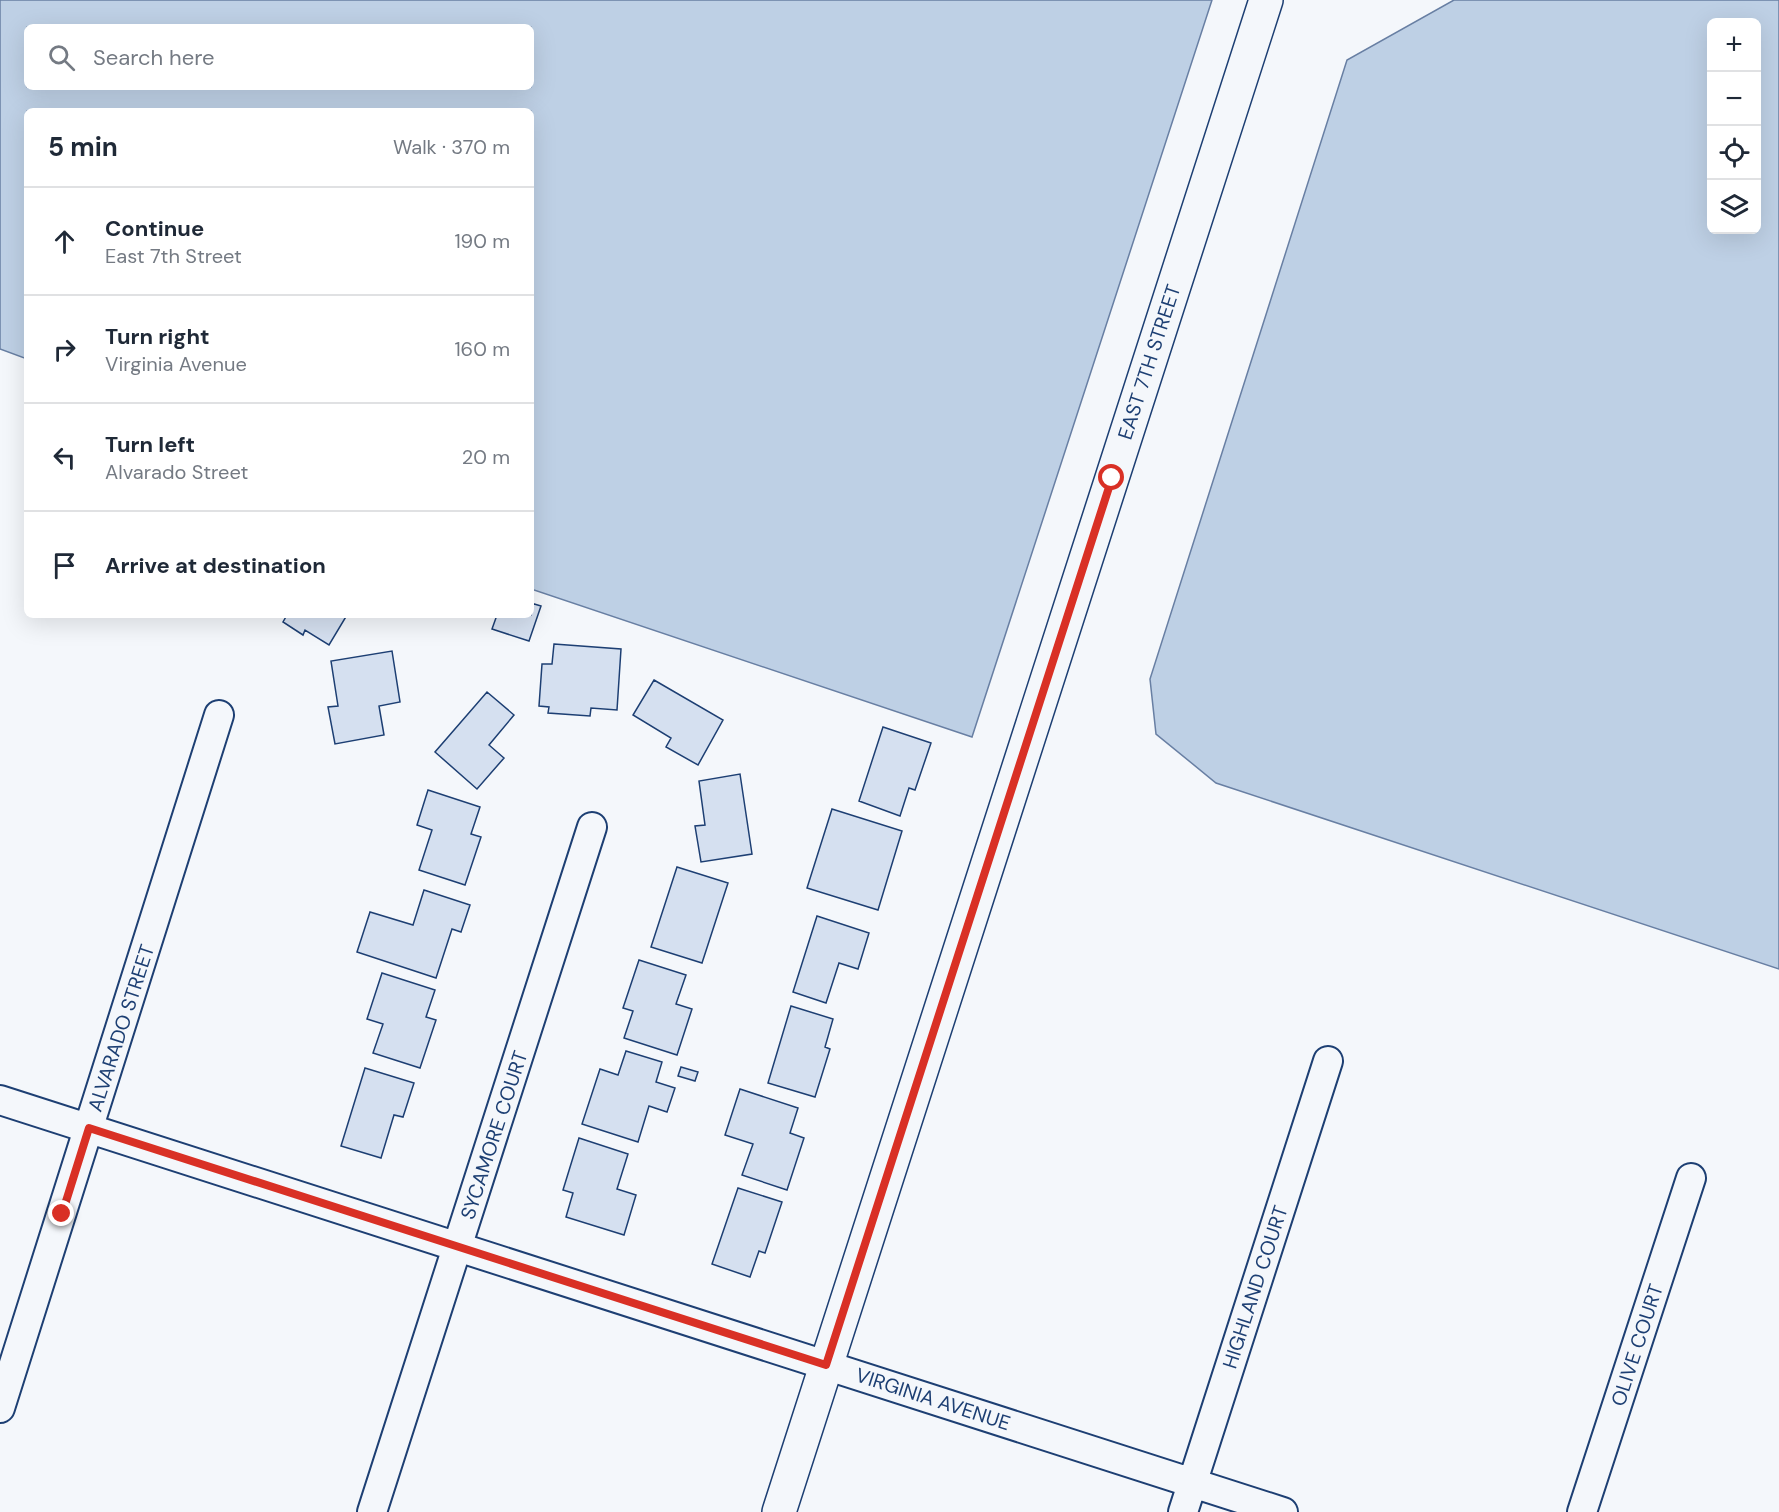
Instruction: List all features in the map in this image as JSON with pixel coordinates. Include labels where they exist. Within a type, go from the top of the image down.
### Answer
[{"type":"street","name":"EAST 7TH STREET","points":[[779,1512],[1266,0]]},
{"type":"street","name":"ALVARADO STREET","points":[[0,1408],[219,716]]},
{"type":"street","name":"SYCAMORE COURT","points":[[372,1512],[592,827]]},
{"type":"street","name":"HIGHLAND COURT","points":[[1183,1512],[1328,1061]]},
{"type":"street","name":"VIRGINIA AVENUE","points":[[0,1100],[1283,1512]]},
{"type":"street","name":"OLIVE COURT","points":[[1582,1512],[1691,1178]]},
{"type":"water","points":[[0,0],[1212,0],[972,737],[534,590],[534,108],[24,108],[24,358],[0,349]]},
{"type":"water","points":[[1454,0],[1779,0],[1779,969],[1216,783],[1156,734],[1150,679],[1347,60]]},
{"type":"building","points":[[534,604],[541,606],[529,641],[492,629],[496,618],[534,618]]},
{"type":"building","points":[[285,618],[345,618],[329,645],[305,630],[303,635],[283,622]]},
{"type":"building","points":[[554,644],[621,649],[617,710],[591,708],[590,716],[548,713],[549,707],[539,706],[542,664],[552,664]]},
{"type":"building","points":[[392,651],[400,702],[379,706],[384,735],[335,744],[328,707],[338,706],[331,661]]},
{"type":"building","points":[[654,680],[723,720],[698,765],[666,747],[671,738],[633,715]]},
{"type":"building","points":[[487,692],[514,715],[489,745],[504,758],[477,789],[435,752]]},
{"type":"building","points":[[883,727],[931,743],[915,790],[909,788],[900,816],[859,801]]},
{"type":"building","points":[[740,774],[752,854],[701,862],[695,826],[705,825],[699,781]]},
{"type":"building","points":[[428,790],[480,807],[471,834],[481,837],[465,885],[419,870],[432,830],[417,825]]},
{"type":"building","points":[[832,809],[902,831],[878,910],[807,888]]},
{"type":"building","points":[[677,867],[728,883],[702,963],[651,947]]},
{"type":"building","points":[[424,890],[470,905],[461,932],[452,929],[436,978],[357,952],[370,912],[413,925]]},
{"type":"building","points":[[817,916],[869,933],[858,969],[839,963],[826,1003],[793,992]]},
{"type":"building","points":[[639,960],[686,975],[676,1004],[692,1009],[677,1055],[624,1038],[633,1011],[623,1008]]},
{"type":"building","points":[[382,973],[435,990],[426,1017],[436,1020],[420,1068],[373,1053],[383,1024],[367,1019]]},
{"type":"building","points":[[791,1006],[833,1019],[825,1047],[830,1049],[815,1097],[768,1083]]},
{"type":"building","points":[[626,1051],[662,1062],[656,1082],[675,1088],[667,1112],[649,1106],[638,1142],[582,1124],[600,1069],[618,1075]]},
{"type":"building","points":[[681,1067],[698,1072],[695,1081],[678,1076]]},
{"type":"building","points":[[365,1068],[414,1083],[403,1117],[394,1115],[381,1158],[341,1146]]},
{"type":"building","points":[[740,1089],[798,1108],[790,1133],[804,1138],[787,1190],[742,1175],[753,1144],[725,1135]]},
{"type":"building","points":[[579,1138],[628,1154],[617,1189],[636,1195],[624,1235],[566,1217],[573,1193],[563,1190]]},
{"type":"building","points":[[738,1188],[782,1202],[765,1253],[759,1251],[750,1277],[712,1264]]},
{"type":"route","points":[[62,1214],[89,1128],[826,1365],[1112,478]]}]
